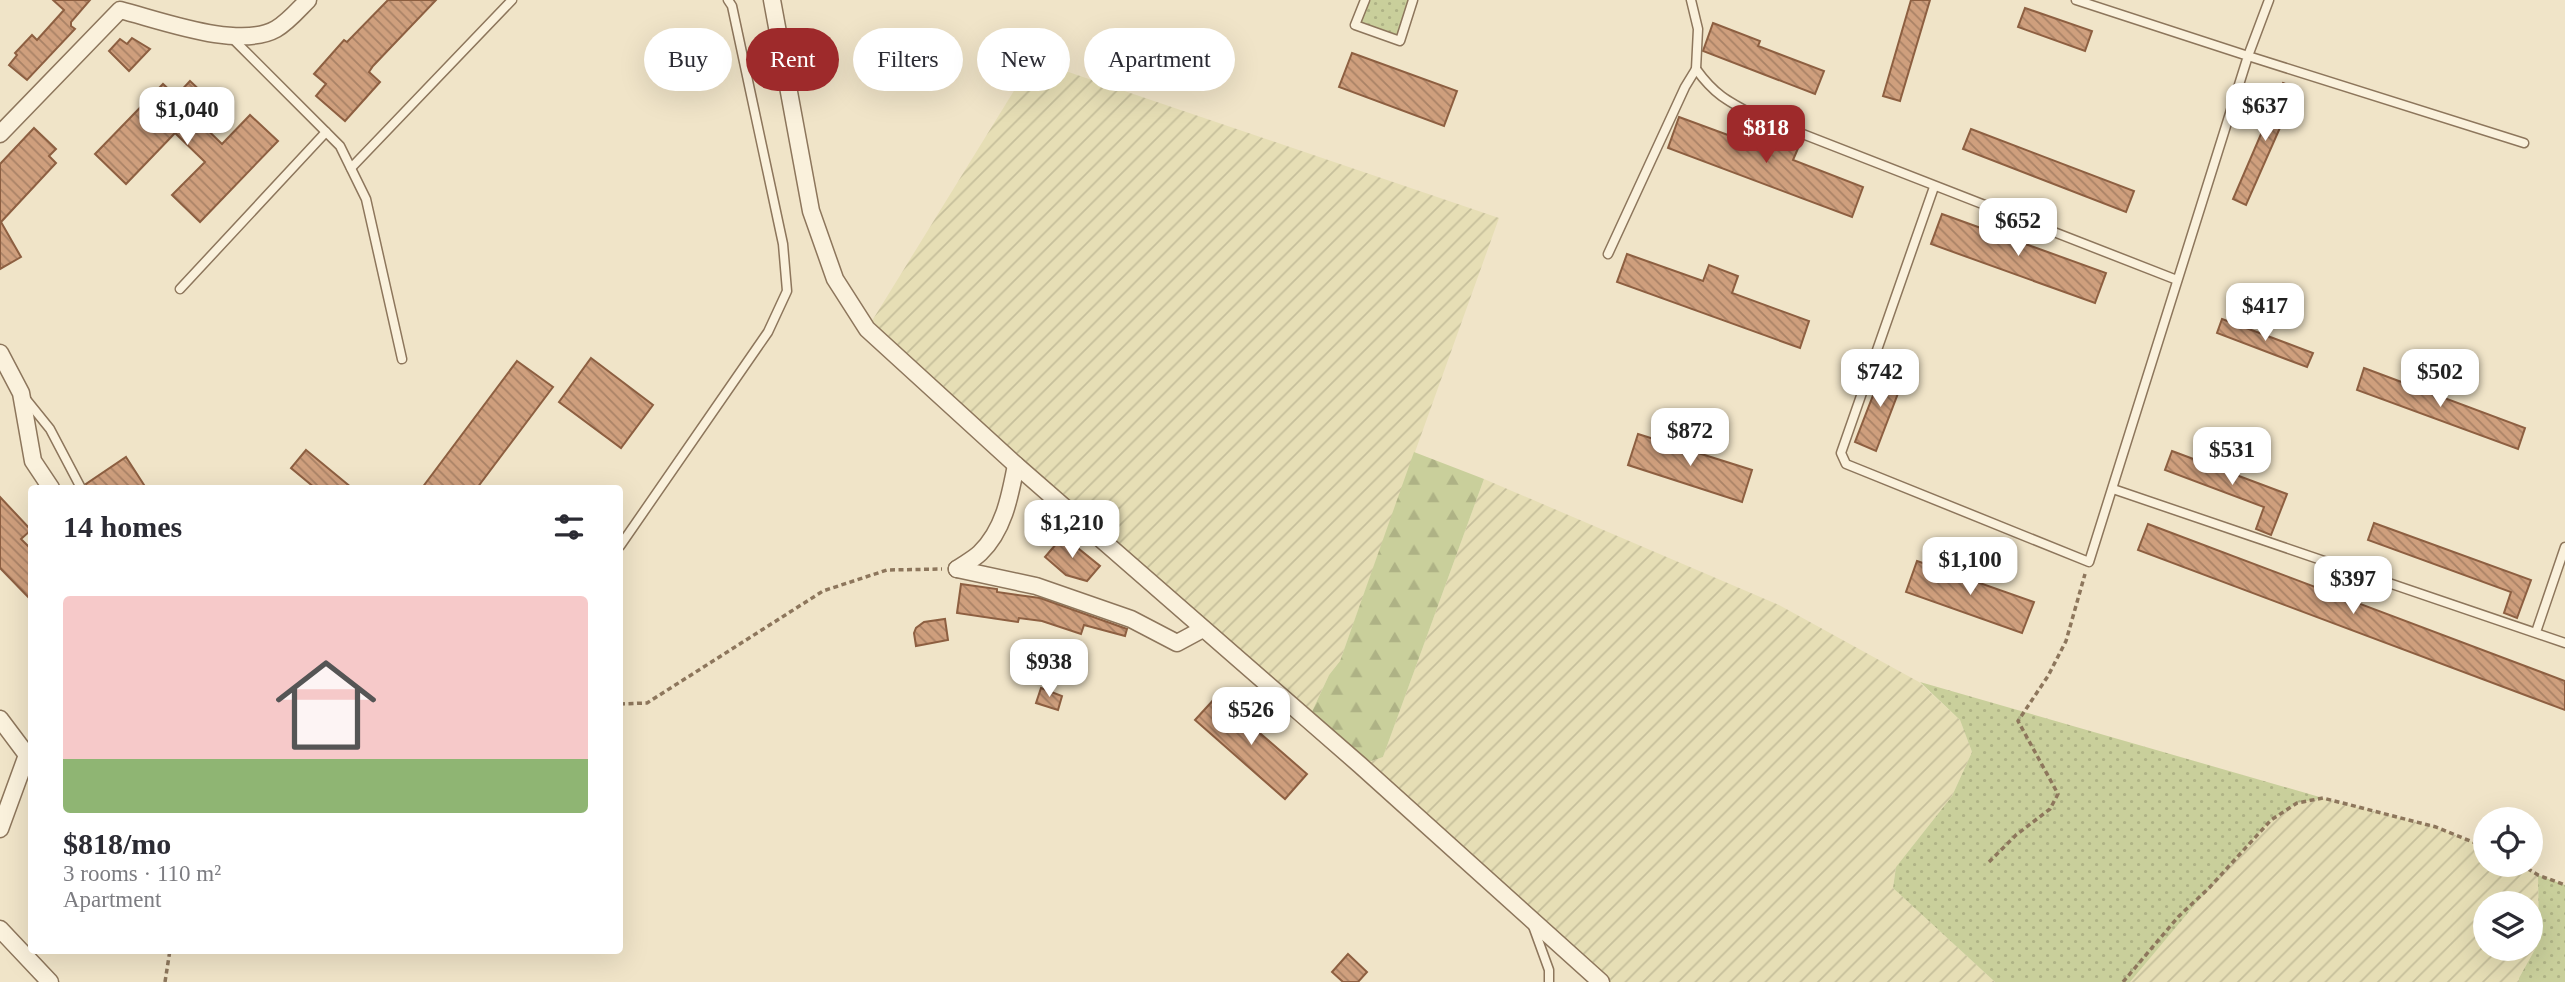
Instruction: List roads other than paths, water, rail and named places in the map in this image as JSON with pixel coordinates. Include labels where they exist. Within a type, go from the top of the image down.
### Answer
[{"type":"street","points":[[0,134],[114,5],[232,38],[274,31],[308,0]]},
{"type":"street","points":[[772,0],[811,211],[835,279],[867,329],[1016,466],[1601,982]]},
{"type":"street","points":[[0,353],[21,393],[33,461],[49,485]]},
{"type":"street","points":[[1016,466],[1008,507],[993,536],[981,553],[957,569],[1036,586],[1131,619],[1177,643],[1203,629]]},
{"type":"street","points":[[0,719],[27,755],[0,829]]},
{"type":"street","points":[[0,929],[50,982]]},
{"type":"lane","points":[[351,167],[512,0]]},
{"type":"lane","points":[[623,542],[768,332],[787,291],[783,244],[732,6],[728,0]]},
{"type":"lane","points":[[1365,0],[1355,25],[1400,41],[1413,0]]},
{"type":"lane","points":[[1608,254],[1685,87],[1696,69],[1698,29],[1691,0]]},
{"type":"lane","points":[[2076,0],[2524,143]]},
{"type":"lane","points":[[1934,187],[1841,453],[1846,464],[2089,562],[2248,56],[2269,0]]},
{"type":"lane","points":[[232,38],[340,146],[366,199],[402,359]]},
{"type":"lane","points":[[1696,69],[1710,88],[1728,102],[1754,115],[2177,280]]},
{"type":"lane","points":[[180,289],[326,132]]},
{"type":"lane","points":[[21,393],[50,429],[79,485]]},
{"type":"lane","points":[[2113,489],[2565,643]]},
{"type":"lane","points":[[2536,632],[2565,547]]},
{"type":"lane","points":[[1529,916],[1549,970],[1549,982]]}]
